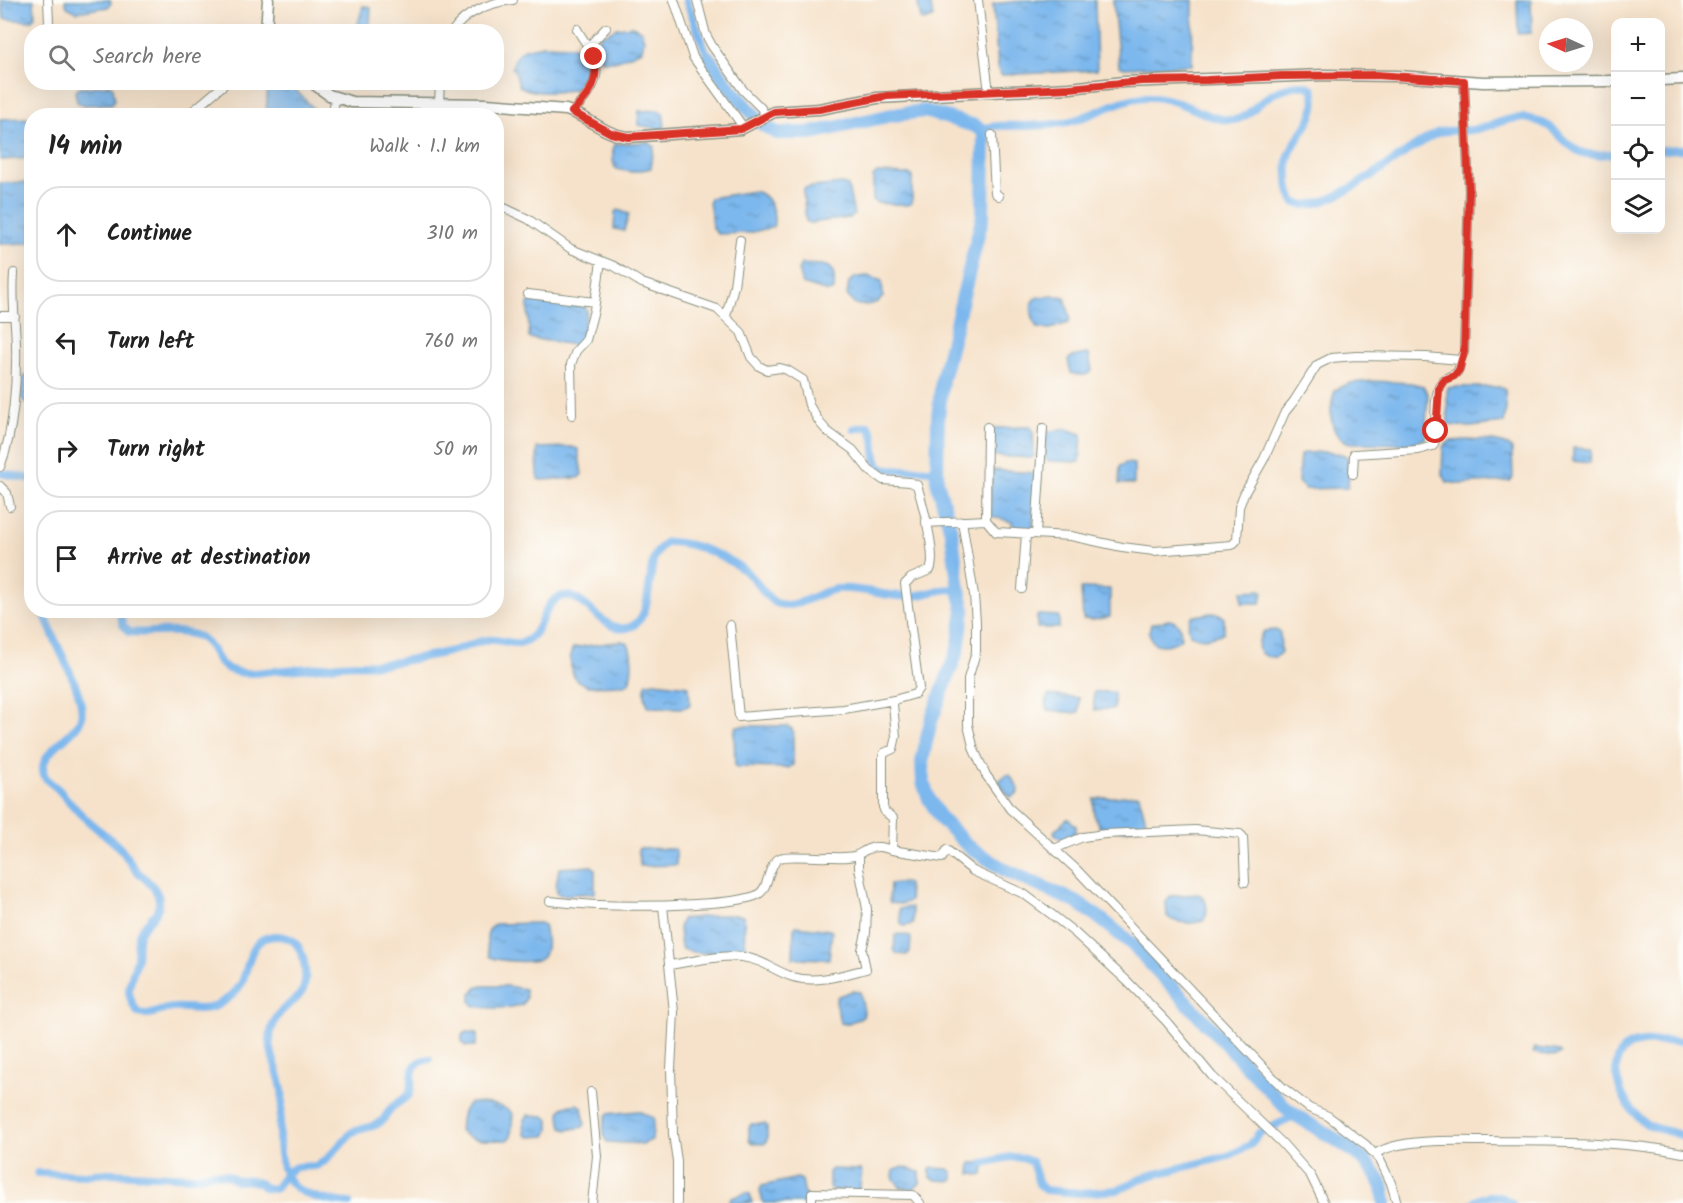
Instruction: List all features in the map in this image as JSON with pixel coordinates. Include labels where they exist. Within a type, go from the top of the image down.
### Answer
[{"type":"street","points":[[48,0],[49,23]]},
{"type":"street","points":[[266,24],[268,0]]},
{"type":"street","points":[[457,24],[473,13],[496,2],[513,0]]},
{"type":"street","points":[[674,0],[693,57],[745,127]]},
{"type":"street","points":[[697,0],[706,34],[712,46],[743,90],[761,108],[765,116]]},
{"type":"street","points":[[978,0],[989,93]]},
{"type":"street","points":[[588,47],[606,28]]},
{"type":"street","points":[[572,112],[585,99],[595,80],[597,67],[594,57],[582,41],[577,29]]},
{"type":"street","points":[[323,90],[334,97],[360,102],[494,104],[572,112],[611,133],[622,136],[745,127],[774,112],[819,109],[887,96],[989,93],[1142,81],[1376,75],[1522,83],[1611,81]]},
{"type":"street","points":[[1665,80],[1683,79]]},
{"type":"street","points":[[1353,474],[1354,454],[1418,450],[1433,446],[1439,388],[1444,380],[1454,376],[1459,370],[1464,352],[1469,191],[1464,81]]},
{"type":"street","points":[[196,108],[218,90]]},
{"type":"street","points":[[439,103],[440,90]]},
{"type":"street","points":[[333,108],[334,97]]},
{"type":"street","points":[[992,135],[995,193],[999,196]]},
{"type":"street","points":[[504,208],[528,219],[571,249],[614,266],[642,283],[717,309],[741,332],[751,357],[759,366],[767,370],[780,368],[787,370],[803,380],[809,405],[820,423],[853,450],[868,470],[883,480],[910,482],[916,485],[932,553],[931,567],[925,573],[911,578],[904,587],[919,688],[915,694],[844,709],[739,717],[730,625]]},
{"type":"street","points":[[726,316],[734,286],[740,240]]},
{"type":"street","points":[[572,414],[571,364],[576,351],[586,340],[601,261]]},
{"type":"street","points":[[1,465],[9,438],[14,394],[16,346],[12,297],[14,273]]},
{"type":"street","points":[[528,294],[595,302]]},
{"type":"street","points":[[0,316],[15,316]]},
{"type":"street","points":[[987,427],[986,520],[996,532],[1071,536],[1154,552],[1232,545],[1237,540],[1239,507],[1244,494],[1264,459],[1285,412],[1317,365],[1331,358],[1356,356],[1460,360]]},
{"type":"street","points":[[1036,534],[1043,428]]},
{"type":"street","points":[[0,486],[7,493],[10,506]]},
{"type":"street","points":[[926,523],[986,520]]},
{"type":"street","points":[[958,521],[974,595],[976,622],[975,652],[968,679],[968,725],[974,750],[986,776],[1010,809],[1077,870],[1282,1087],[1309,1108],[1328,1116],[1375,1154],[1391,1183],[1397,1203]]},
{"type":"street","points":[[1022,590],[1026,534]]},
{"type":"street","points":[[892,850],[893,818],[891,814],[885,812],[884,807],[882,761],[885,753],[893,749],[896,736],[892,704],[894,700]]},
{"type":"street","points":[[1054,849],[1083,837],[1105,834],[1195,830],[1239,834],[1243,837],[1245,882]]},
{"type":"street","points":[[550,901],[588,906],[663,906],[711,903],[756,896],[762,892],[772,864],[779,857],[788,855],[800,858],[856,856],[868,848],[881,846],[892,850],[942,858],[947,850],[974,871],[1024,894],[1075,933],[1127,981],[1166,1021],[1212,1076],[1311,1176],[1324,1203]]},
{"type":"street","points":[[669,965],[739,956],[759,960],[792,977],[800,978],[832,978],[866,969],[862,950],[866,933],[867,909],[859,868],[859,854]]},
{"type":"street","points":[[663,906],[674,1012],[671,1069],[677,1161],[677,1203]]},
{"type":"street","points":[[591,1092],[597,1156],[592,1203]]},
{"type":"street","points":[[1375,1154],[1380,1150],[1405,1144],[1443,1140],[1567,1141],[1647,1146],[1683,1154]]},
{"type":"street","points":[[812,1203],[812,1193],[913,1195],[920,1203]]},
{"type":"water","points":[[1,0],[34,0],[35,17],[31,21],[4,19]]},
{"type":"water","points":[[65,0],[110,0],[111,3],[108,7],[77,12],[67,7]]},
{"type":"water","points":[[917,0],[930,0],[933,18],[924,21],[921,19]]},
{"type":"water","points":[[1028,0],[1095,0],[1097,70],[1001,75],[998,68],[993,4]]},
{"type":"water","points":[[1113,0],[1193,0],[1192,65],[1124,68],[1119,66]]},
{"type":"water","points":[[1517,0],[1531,0],[1532,33],[1518,34]]},
{"type":"water","points":[[363,6],[371,7],[370,24],[358,24]]},
{"type":"water","points":[[632,26],[641,30],[644,39],[642,50],[616,60],[601,60],[597,43],[600,36],[617,28]]},
{"type":"water","points":[[543,45],[572,46],[580,51],[586,69],[582,87],[558,92],[542,92],[519,86],[512,68],[516,56],[526,48]]},
{"type":"water","points":[[76,90],[113,90],[115,99],[112,104],[84,105],[77,102]]},
{"type":"water","points":[[268,90],[296,90],[313,108],[266,108]]},
{"type":"water","points":[[658,110],[663,113],[665,127],[659,129],[638,125],[639,111]]},
{"type":"water","points":[[24,118],[24,158],[0,160],[0,119]]},
{"type":"water","points":[[647,142],[654,146],[651,168],[631,172],[616,169],[613,156],[615,144]]},
{"type":"water","points":[[877,173],[912,176],[912,203],[908,205],[877,203],[873,200],[873,177]]},
{"type":"water","points":[[24,182],[24,243],[0,244],[0,183]]},
{"type":"water","points":[[842,184],[848,186],[854,215],[850,218],[810,223],[806,221],[803,191],[805,188]]},
{"type":"water","points":[[754,191],[764,196],[771,205],[774,216],[773,227],[749,233],[717,234],[713,228],[710,198]]},
{"type":"water","points":[[618,210],[629,214],[624,231],[614,229],[615,212]]},
{"type":"water","points":[[801,264],[828,266],[833,274],[834,290],[828,292],[802,284],[798,270]]},
{"type":"water","points":[[868,276],[882,281],[883,297],[867,305],[855,305],[847,295],[849,282],[856,277]]},
{"type":"water","points":[[1038,297],[1065,297],[1070,317],[1069,323],[1050,329],[1037,328],[1032,313],[1032,302]]},
{"type":"water","points":[[531,300],[585,307],[587,310],[581,343],[574,345],[529,338],[528,304]]},
{"type":"water","points":[[1089,355],[1092,371],[1082,375],[1071,373],[1068,360],[1071,357]]},
{"type":"water","points":[[24,377],[24,402],[21,397]]},
{"type":"water","points":[[1373,381],[1423,386],[1428,394],[1425,439],[1409,444],[1351,443],[1338,435],[1334,429],[1331,414],[1335,390],[1350,383]]},
{"type":"water","points":[[1500,387],[1505,390],[1504,423],[1470,427],[1448,425],[1447,391],[1448,388]]},
{"type":"water","points":[[1029,427],[1033,430],[1034,456],[1031,458],[995,456],[992,453],[991,432],[993,428]]},
{"type":"water","points":[[1066,429],[1082,434],[1080,462],[1048,461],[1045,458],[1045,432]]},
{"type":"water","points":[[1450,441],[1498,442],[1512,449],[1513,478],[1510,481],[1461,484],[1447,482],[1442,472],[1443,447]]},
{"type":"water","points":[[572,447],[578,449],[582,474],[579,478],[538,479],[537,448]]},
{"type":"water","points":[[1573,448],[1591,449],[1590,463],[1573,461]]},
{"type":"water","points":[[1323,452],[1341,454],[1348,458],[1347,488],[1305,489],[1298,482],[1300,455]]},
{"type":"water","points":[[1126,463],[1134,464],[1134,484],[1119,484],[1120,466]]},
{"type":"water","points":[[993,470],[1035,473],[1033,530],[1014,530],[1012,522],[991,516],[990,472]]},
{"type":"water","points":[[1081,589],[1110,589],[1110,617],[1083,619]]},
{"type":"water","points":[[1261,590],[1263,592],[1261,603],[1242,603],[1242,591]]},
{"type":"water","points":[[1211,613],[1220,614],[1224,618],[1224,632],[1207,637],[1190,634],[1188,626],[1191,617]]},
{"type":"water","points":[[1037,616],[1059,616],[1059,628],[1037,628]]},
{"type":"water","points":[[1169,620],[1176,622],[1179,626],[1181,638],[1168,645],[1153,643],[1149,632],[1151,624]]},
{"type":"water","points":[[1264,631],[1280,632],[1281,652],[1276,657],[1270,657],[1261,653],[1258,646]]},
{"type":"water","points":[[621,641],[628,643],[631,652],[632,668],[629,683],[588,686],[576,680],[571,664],[573,648]]},
{"type":"water","points":[[647,683],[689,686],[690,705],[683,708],[649,707],[645,688]]},
{"type":"water","points":[[1094,692],[1113,692],[1114,709],[1094,710]]},
{"type":"water","points":[[1048,695],[1079,698],[1079,712],[1048,710],[1046,705]]},
{"type":"water","points":[[737,726],[787,726],[791,728],[793,731],[793,765],[788,768],[737,767],[735,765],[734,732]]},
{"type":"water","points":[[1006,775],[1010,775],[1019,789],[1018,793],[1012,797],[1009,797],[999,782]]},
{"type":"water","points":[[1139,795],[1145,825],[1126,830],[1100,829],[1094,815],[1094,799]]},
{"type":"water","points":[[1067,819],[1076,826],[1076,831],[1061,839],[1054,833]]},
{"type":"water","points":[[638,849],[676,850],[676,865],[640,866]]},
{"type":"water","points":[[592,866],[595,869],[595,893],[561,895],[557,893],[559,868]]},
{"type":"water","points":[[890,884],[908,884],[910,901],[901,904],[890,903]]},
{"type":"water","points":[[1198,894],[1204,898],[1206,906],[1203,921],[1184,923],[1174,921],[1167,916],[1166,901],[1170,896]]},
{"type":"water","points":[[912,908],[913,924],[904,926],[901,924],[899,909]]},
{"type":"water","points":[[721,915],[744,917],[745,948],[741,951],[710,953],[686,951],[681,948],[679,928],[682,919]]},
{"type":"water","points":[[539,923],[544,925],[546,937],[546,951],[542,958],[517,961],[490,957],[488,934],[495,924]]},
{"type":"water","points":[[796,926],[832,932],[829,959],[793,958]]},
{"type":"water","points":[[898,934],[911,938],[910,952],[907,955],[897,954],[894,950],[895,936]]},
{"type":"water","points":[[479,986],[525,989],[526,998],[522,1005],[510,1007],[474,1006],[471,993]]},
{"type":"water","points":[[852,991],[860,992],[863,1017],[846,1024],[840,1023],[836,1001],[838,996]]},
{"type":"water","points":[[467,1032],[477,1033],[475,1046],[465,1046],[462,1042],[462,1035]]},
{"type":"water","points":[[1535,1048],[1561,1053],[1556,1056],[1533,1053]]},
{"type":"water","points":[[470,1103],[493,1104],[509,1110],[513,1114],[511,1136],[507,1140],[476,1139],[460,1131],[463,1112]]},
{"type":"water","points":[[578,1104],[582,1107],[585,1124],[583,1127],[567,1130],[562,1127],[561,1110],[566,1106]]},
{"type":"water","points":[[638,1111],[654,1118],[652,1140],[642,1144],[607,1142],[604,1128],[607,1114]]},
{"type":"water","points":[[528,1115],[545,1116],[549,1120],[549,1130],[546,1136],[529,1137],[525,1134],[524,1121]]},
{"type":"water","points":[[751,1124],[767,1126],[767,1140],[764,1144],[752,1143],[749,1140]]},
{"type":"water","points":[[971,1163],[981,1163],[984,1168],[983,1175],[970,1174]]},
{"type":"water","points":[[903,1167],[920,1172],[920,1183],[912,1189],[900,1187],[893,1177],[894,1170]]},
{"type":"water","points":[[832,1169],[860,1170],[862,1172],[859,1192],[832,1190],[829,1187],[829,1172]]},
{"type":"water","points":[[930,1169],[949,1169],[953,1173],[953,1181],[936,1180],[930,1177]]},
{"type":"water","points":[[797,1178],[802,1180],[806,1200],[804,1203],[763,1203],[760,1190],[762,1186]]},
{"type":"water","points":[[746,1193],[750,1194],[752,1203],[729,1203],[731,1198]]},
{"type":"waterway","points":[[686,0],[708,57]]},
{"type":"waterway","points":[[708,57],[727,84],[763,125],[777,133],[812,133],[892,115],[925,111],[975,126],[984,132],[983,215],[942,380],[938,417],[937,481],[952,535],[964,610],[958,649],[931,721],[922,762],[923,782],[929,799],[941,819],[968,846],[1005,870],[1076,902],[1132,944],[1285,1107],[1364,1160],[1382,1185],[1385,1203]]},
{"type":"waterway","points":[[981,129],[1063,123],[1085,117],[1117,103],[1150,97],[1172,101],[1213,117],[1233,120],[1244,116],[1278,91],[1294,86],[1308,86],[1313,90],[1315,100],[1313,110],[1288,160],[1289,188],[1292,199],[1294,202],[1308,205],[1325,200],[1367,179],[1439,132],[1479,129],[1514,118],[1530,119],[1545,124],[1579,152],[1600,155],[1611,154]]},
{"type":"waterway","points":[[1665,150],[1683,149]]},
{"type":"waterway","points":[[854,429],[868,426],[873,436],[877,462],[880,467],[894,470],[937,471]]},
{"type":"waterway","points":[[0,473],[24,478]]},
{"type":"waterway","points":[[121,618],[123,625],[129,632],[173,632],[197,636],[204,640],[225,667],[233,671],[249,673],[346,664],[390,663],[448,652],[487,640],[519,643],[533,635],[550,605],[555,599],[563,596],[580,601],[605,622],[615,627],[624,628],[634,625],[646,605],[654,558],[666,542],[677,542],[700,548],[735,564],[753,578],[768,597],[779,604],[794,604],[836,589],[856,589],[904,596],[947,589],[959,590]]},
{"type":"waterway","points":[[47,618],[79,694],[81,718],[78,725],[45,760],[43,768],[45,777],[82,816],[118,846],[134,868],[154,888],[159,900],[155,914],[141,930],[138,938],[137,959],[129,988],[133,1005],[138,1013],[144,1014],[173,1008],[212,1007],[234,994],[244,977],[251,954],[259,942],[274,936],[292,940],[300,950],[303,960],[304,988],[300,995],[282,1010],[270,1036],[271,1051],[282,1090],[279,1135],[283,1168],[288,1179],[305,1194],[349,1203]]},
{"type":"waterway","points":[[1683,1041],[1633,1044],[1620,1054],[1617,1065],[1620,1088],[1632,1110],[1640,1119],[1652,1127],[1683,1136]]},
{"type":"waterway","points":[[38,1173],[84,1175],[109,1173],[192,1177],[214,1173],[226,1175],[237,1181],[248,1180],[259,1183],[265,1188],[275,1189],[286,1173],[296,1167],[316,1166],[325,1161],[352,1132],[376,1125],[383,1120],[391,1108],[409,1095],[414,1068],[417,1064],[429,1059]]},
{"type":"waterway","points":[[984,1163],[1014,1157],[1026,1159],[1032,1162],[1039,1184],[1045,1190],[1080,1193],[1117,1190],[1148,1176],[1228,1156],[1250,1145],[1259,1133],[1296,1116]]},
{"type":"waterway","points":[[1472,1203],[1492,1196],[1512,1203]]},
{"type":"route","points":[[594,57],[597,67],[592,88],[572,112],[611,133],[628,137],[741,129],[771,112],[819,109],[887,96],[989,93],[1142,81],[1282,76],[1376,75],[1464,81],[1469,191],[1464,352],[1459,370],[1454,376],[1444,380],[1439,388],[1436,431]]}]
